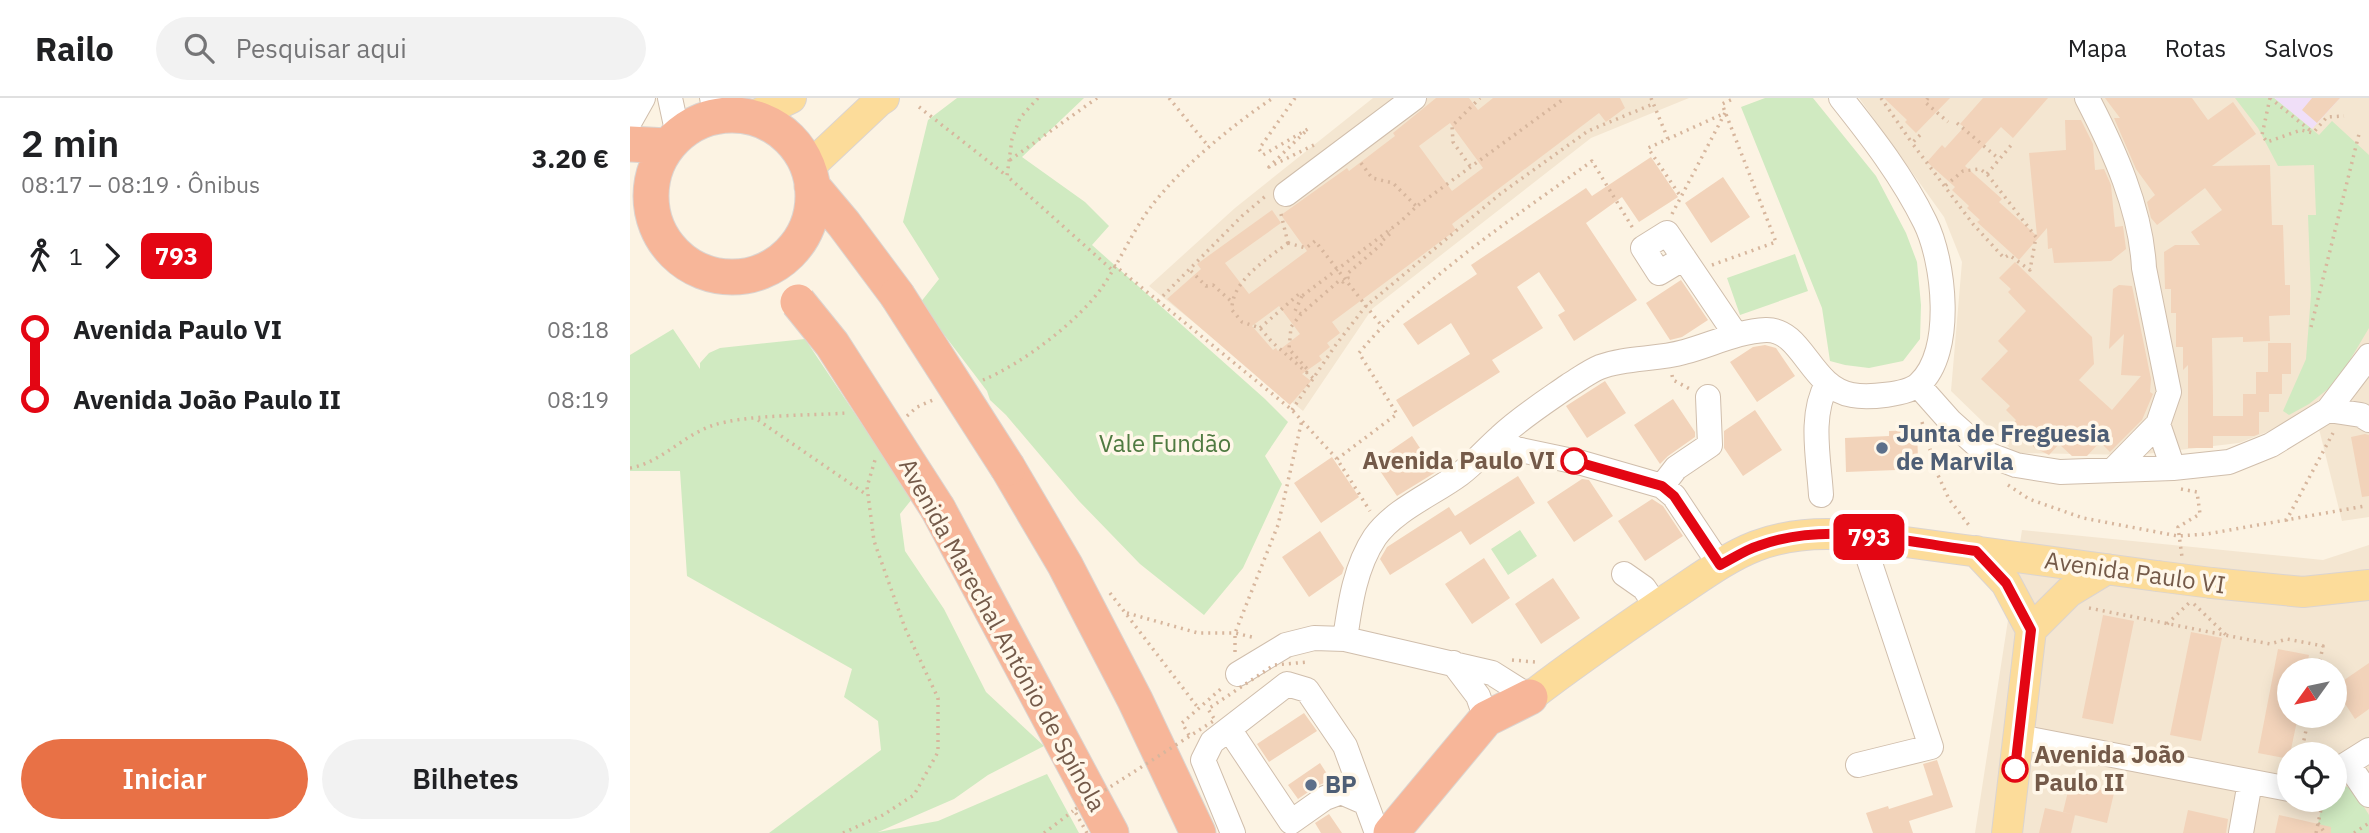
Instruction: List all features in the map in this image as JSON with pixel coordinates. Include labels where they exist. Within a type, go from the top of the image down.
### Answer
[{"type":"highway","points":[[810,177],[810,219],[794,249],[767,270],[733,278],[698,270],[670,249],[641,206],[650,193],[655,168],[672,141],[692,125],[730,110],[776,128],[795,145],[810,177],[897,295],[1008,468],[1135,700],[1198,833]]},
{"type":"highway","points":[[630,144],[672,141]]},
{"type":"highway","name":"Avenida Marechal António de Spínola","points":[[767,270],[798,302],[832,344],[938,509],[1111,833]]},
{"type":"highway","points":[[1391,833],[1486,719],[1530,697]]},
{"type":"highway","points":[[1419,833],[1445,799],[1503,736],[1530,697]]},
{"type":"highway","points":[[1173,782],[1208,833]]},
{"type":"main road","points":[[730,110],[791,98]]},
{"type":"main road","points":[[810,177],[884,98]]},
{"type":"main road","name":"Avenida Paulo VI","points":[[1530,697],[1589,651],[1720,565],[1756,546],[1789,537],[1828,532],[1976,551],[2157,576],[2201,592],[2303,592],[2369,585]]},
{"type":"main road","points":[[1976,551],[2006,583],[2031,630],[2007,833]]},
{"type":"main road","points":[[2031,630],[2058,603],[2088,579],[2107,569]]},
{"type":"street","points":[[630,121],[643,98]]},
{"type":"street","points":[[670,98],[672,141]]},
{"type":"street","points":[[1286,194],[1413,98]]},
{"type":"street","points":[[1345,639],[1351,592],[1369,549],[1380,532],[1403,512],[1464,471],[1498,439],[1548,400],[1591,371],[1618,362],[1668,356],[1735,335],[1764,330],[1781,333],[1794,343],[1827,384],[1843,393],[1864,396],[1902,391],[1918,385],[1930,369],[1939,344],[1941,280],[1935,247],[1925,223],[1894,169],[1841,98]]},
{"type":"street","points":[[2087,98],[2108,136],[2131,200],[2143,249],[2144,268],[2169,392],[2158,424],[2113,470]]},
{"type":"street","points":[[1666,231],[1643,248],[1648,257],[1659,273],[1688,265],[1735,335]]},
{"type":"street","points":[[2330,421],[2369,356]]},
{"type":"street","points":[[1821,495],[1817,426],[1820,396],[1827,384]]},
{"type":"street","points":[[1918,385],[1950,421],[1987,454],[2016,465],[2060,472],[2113,470],[2173,478],[2229,462],[2330,421],[2361,415],[2369,420]]},
{"type":"street","points":[[1662,486],[1676,468],[1710,445],[1708,397]]},
{"type":"street","points":[[2158,424],[2173,478]]},
{"type":"street","points":[[1498,439],[1516,449],[1582,463],[1662,486],[1674,496],[1720,565]]},
{"type":"street","points":[[1858,765],[1931,747],[1861,536]]},
{"type":"street","points":[[1624,574],[1644,588],[1657,607]]},
{"type":"street","points":[[1241,673],[1286,645],[1314,638],[1345,639],[1492,673],[1530,697]]},
{"type":"street","points":[[1453,663],[1478,696],[1486,719]]},
{"type":"street","points":[[1233,833],[1203,760],[1212,742],[1287,684],[1307,690],[1345,746],[1377,833]]},
{"type":"street","points":[[1229,729],[1292,822],[1325,798],[1341,792],[1364,802]]},
{"type":"street","points":[[2019,737],[2277,787]]},
{"type":"street","points":[[2347,764],[2369,750]]},
{"type":"street","points":[[2347,774],[2369,795]]},
{"type":"street","points":[[2241,833],[2250,782]]},
{"type":"path","points":[[1007,176],[1012,139],[1020,118],[1038,98]]},
{"type":"path","points":[[1009,161],[1097,98]]},
{"type":"path","points":[[1169,98],[1209,147]]},
{"type":"path","points":[[981,381],[1006,370],[1068,325],[1103,286],[1150,207],[1209,147],[1273,98]]},
{"type":"path","points":[[1295,98],[1259,149],[1264,155],[1308,129],[1269,167],[1319,142],[1349,146],[1372,178],[1393,183],[1417,206]]},
{"type":"path","points":[[1471,167],[1453,142],[1452,126],[1480,98]]},
{"type":"path","points":[[1301,314],[1295,311],[1302,296],[1390,230],[1417,206],[1565,98]]},
{"type":"path","points":[[1651,98],[1668,139]]},
{"type":"path","points":[[1688,265],[1776,242],[1722,104],[1735,98]]},
{"type":"path","points":[[1881,98],[1912,143],[1973,224],[2004,258],[2009,255],[2030,270],[2036,237],[1987,174],[1980,169],[1963,171],[1945,186]]},
{"type":"path","points":[[1928,98],[1925,102],[1948,122]]},
{"type":"path","points":[[2270,98],[2296,119],[2314,133],[2301,130],[2267,142],[2262,135],[2270,98]]},
{"type":"path","points":[[1293,410],[1365,306],[1500,194],[1588,131],[1653,104]]},
{"type":"path","points":[[919,107],[1007,176],[1113,267],[1293,410],[1337,459],[1368,506],[1380,532]]},
{"type":"path","points":[[1681,197],[1648,148],[1726,113]]},
{"type":"path","points":[[1337,459],[1397,414],[1359,353],[1382,326],[1467,254],[1592,161],[1638,235],[1666,231],[1726,113]]},
{"type":"path","points":[[2314,133],[2327,117],[2344,116]]},
{"type":"path","points":[[1957,123],[1999,159]]},
{"type":"path","points":[[2311,327],[2360,130]]},
{"type":"path","points":[[1912,143],[1920,135]]},
{"type":"path","points":[[1987,174],[2013,143]]},
{"type":"path","points":[[1158,301],[1241,216],[1271,191],[1277,200],[1286,194]]},
{"type":"path","points":[[1283,222],[1288,243]]},
{"type":"path","points":[[1346,281],[1347,274],[1384,242],[1392,232],[1390,230]]},
{"type":"path","points":[[1288,243],[1306,248],[1315,241],[1382,326]]},
{"type":"path","points":[[1288,243],[1249,273],[1234,294],[1232,310],[1242,322],[1261,328],[1272,342],[1313,378]]},
{"type":"path","points":[[1190,271],[1206,286],[1213,285],[1232,302]]},
{"type":"path","points":[[1307,373],[1309,371],[1289,349],[1291,327],[1301,314],[1340,280],[1346,281]]},
{"type":"path","points":[[1261,328],[1289,302],[1299,295],[1302,296]]},
{"type":"path","points":[[1668,356],[1673,380],[1708,397]]},
{"type":"path","points":[[905,408],[917,407],[943,396]]},
{"type":"path","points":[[900,423],[917,407]]},
{"type":"path","points":[[630,468],[673,449],[711,426],[756,419],[855,412]]},
{"type":"path","points":[[1921,417],[1937,473],[1949,499]]},
{"type":"path","points":[[756,419],[868,496]]},
{"type":"path","points":[[1189,735],[1182,723],[1241,673],[1235,654],[1235,633],[1278,525],[1302,420]]},
{"type":"path","points":[[2286,521],[2330,421]]},
{"type":"path","points":[[843,833],[883,815],[914,795],[938,752],[939,698],[905,628],[874,541],[867,487],[878,451]]},
{"type":"path","points":[[2173,478],[2197,492],[2200,514],[2178,527],[2178,536]]},
{"type":"path","points":[[2000,480],[2029,499],[2083,518],[2178,536],[2286,521],[2365,506]]},
{"type":"path","points":[[2167,624],[2201,592]]},
{"type":"path","points":[[2058,603],[2071,616],[2082,606],[2270,644],[2287,639],[2323,646],[2320,658]]},
{"type":"path","points":[[1125,612],[1198,633],[1235,633],[1286,645]]},
{"type":"path","points":[[1044,833],[1074,810],[1215,720],[1208,709],[1274,665],[1308,662]]},
{"type":"path","points":[[1074,810],[1087,833]]},
{"type":"path","points":[[2316,833],[2320,812]]},
{"type":"path","points":[[2318,823],[2325,833]]},
{"type":"path","points":[[2354,833],[2369,823]]},
{"type":"shaded area","points":[[1373,98],[1689,98],[1591,138],[1372,309],[1303,411],[1149,286],[1235,208]]},
{"type":"shaded area","points":[[1859,98],[2369,98],[2369,517],[2342,521],[2315,413],[2239,443],[2137,455],[2015,453],[1951,391],[1962,262],[1944,217]]},
{"type":"shaded area","points":[[2274,98],[2340,98],[2312,129]]},
{"type":"shaded area","points":[[2022,530],[2323,560],[2369,545],[2369,833],[1975,833]]},
{"type":"green space","name":"Vale Fundão","points":[[957,98],[1084,98],[1022,157],[1085,202],[1109,226],[1092,245],[1288,422],[1265,456],[1282,484],[1243,568],[1204,615],[1140,564],[1079,501],[990,400],[987,391],[920,303],[939,279],[903,222],[928,120]]},
{"type":"green space","points":[[1765,98],[1813,98],[1876,176],[1906,233],[1917,262],[1921,305],[1920,339],[1903,361],[1869,368],[1830,361],[1822,308],[1741,107]]},
{"type":"green space","points":[[2235,98],[2274,98],[2319,135],[2332,121],[2369,155],[2369,328],[2344,370],[2328,389],[2289,415],[2283,411],[2306,359],[2311,295],[2308,215],[2316,215],[2314,165],[2278,166],[2258,128]]},
{"type":"green space","points":[[1795,254],[1808,291],[1740,315],[1727,278]]},
{"type":"green space","points":[[673,329],[700,369],[700,363],[709,353],[720,348],[805,339],[912,499],[900,514],[905,551],[944,609],[986,692],[1044,746],[988,775],[954,799],[878,832],[938,821],[1047,774],[1079,833],[769,833],[881,750],[878,721],[844,697],[852,669],[687,576],[680,471],[630,471],[630,355]]},
{"type":"green space","points":[[1520,530],[1537,556],[1508,575],[1491,549]]},
{"type":"green space","points":[[2347,787],[2353,789],[2369,815],[2369,833],[2316,833],[2320,812],[2347,812]]},
{"type":"building","points":[[1436,98],[1469,98],[1478,110],[1493,98],[1620,98],[1625,108],[1606,122],[1599,113],[1452,224],[1456,230],[1332,322],[1340,333],[1327,343],[1330,347],[1319,356],[1322,360],[1302,374],[1311,381],[1290,405],[1167,299],[1201,269],[1197,264],[1272,210],[1281,223],[1225,263],[1249,294],[1307,251],[1281,215],[1347,168],[1349,171],[1395,136],[1393,133]],"holes":[[[1450,123],[1483,168],[1452,191],[1419,146]],[[1279,306],[1300,334],[1278,351],[1276,348],[1273,350],[1252,326]]]},
{"type":"building","points":[[1884,98],[1950,98],[1916,133],[1905,122],[1907,120]]},
{"type":"building","points":[[1983,98],[2048,98],[2013,138],[2001,127],[1965,166],[2002,199],[1999,202],[2037,236],[2029,153],[2066,150],[2065,120],[2081,120],[2093,144],[2095,170],[2104,169],[2111,185],[2115,227],[2123,226],[2126,249],[2111,261],[2054,263],[2052,248],[2048,249],[2047,228],[2019,260],[1977,222],[1980,220],[1952,190],[1955,187],[1927,162],[1942,145],[1945,148],[1964,127],[1960,124]]},
{"type":"building","points":[[2105,98],[2192,98],[2208,120],[2233,102],[2256,134],[2212,166],[2270,165],[2272,225],[2283,225],[2285,285],[2290,285],[2290,315],[2269,316],[2270,341],[2243,342],[2243,337],[2212,338],[2213,416],[2243,416],[2243,394],[2256,394],[2256,372],[2268,372],[2268,343],[2291,343],[2291,374],[2282,374],[2282,394],[2269,394],[2269,412],[2259,412],[2259,434],[2213,436],[2213,448],[2188,448],[2188,365],[2183,370],[2183,347],[2176,347],[2176,313],[2171,313],[2171,289],[2165,289],[2164,252],[2175,245],[2200,245],[2191,232],[2222,210],[2205,188],[2157,225],[2151,218],[2147,202],[2155,195],[2136,169],[2114,118],[2120,118]]},
{"type":"building","points":[[2312,98],[2340,98],[2317,123],[2302,110]]},
{"type":"building","points":[[1651,157],[1678,197],[1639,222],[1622,197],[1586,223],[1637,300],[1574,341],[1558,315],[1565,311],[1539,272],[1517,287],[1543,328],[1492,360],[1500,372],[1413,427],[1396,400],[1470,354],[1451,323],[1418,345],[1403,324],[1477,274],[1471,265],[1586,188],[1592,196]]},
{"type":"building","points":[[1723,177],[1750,217],[1711,243],[1685,203]]},
{"type":"building","points":[[2015,262],[2092,337],[2094,364],[2079,380],[2112,410],[2141,376],[2121,375],[2124,334],[2109,349],[2113,289],[2119,285],[2132,286],[2151,379],[2150,392],[2153,394],[2142,420],[2110,452],[2100,442],[2087,456],[2072,456],[2059,444],[2049,455],[2035,448],[2011,426],[2016,420],[2006,410],[2010,406],[1981,379],[2008,351],[1998,341],[2026,311],[2008,292],[2011,289],[1999,278]]},
{"type":"building","points":[[1681,280],[1708,320],[1682,337],[1670,340],[1646,303]]},
{"type":"building","points":[[1765,345],[1776,348],[1795,376],[1757,402],[1730,362],[1753,347]]},
{"type":"building","points":[[1605,381],[1626,413],[1587,438],[1566,406]]},
{"type":"building","points":[[1673,399],[1695,432],[1695,437],[1660,464],[1634,425]]},
{"type":"building","points":[[1755,410],[1782,450],[1743,476],[1724,448],[1724,431]]},
{"type":"building","name":"Junta de Freguesia de Marvila","points":[[1917,430],[1918,459],[1896,460],[1896,470],[1846,472],[1845,438],[1889,436],[1889,431]]},
{"type":"building","points":[[2369,435],[2369,496],[2362,497],[2351,437]]},
{"type":"building","points":[[1412,436],[1436,472],[1397,496],[1374,462]]},
{"type":"building","points":[[1332,457],[1359,497],[1321,523],[1294,483]]},
{"type":"building","points":[[1518,476],[1535,503],[1470,545],[1461,531],[1390,575],[1380,559],[1387,547],[1449,507],[1455,516]]},
{"type":"building","points":[[1582,479],[1589,480],[1613,516],[1574,542],[1547,502]]},
{"type":"building","points":[[1652,499],[1663,506],[1683,536],[1645,561],[1618,521]]},
{"type":"building","points":[[1320,531],[1344,568],[1342,574],[1309,597],[1282,557]]},
{"type":"building","points":[[1484,558],[1510,598],[1472,624],[1445,584]]},
{"type":"building","points":[[1553,578],[1580,618],[1541,644],[1515,604]]},
{"type":"building","points":[[2103,615],[2134,621],[2113,724],[2082,718]]},
{"type":"building","points":[[2191,632],[2222,638],[2201,741],[2170,735]]},
{"type":"building","points":[[2278,649],[2309,655],[2308,658],[2277,658],[2277,728],[2295,728],[2293,742],[2277,742],[2277,757],[2258,753]]},
{"type":"building","points":[[2369,663],[2369,709],[2355,719],[2347,707],[2347,678]]},
{"type":"building","points":[[1304,713],[1317,731],[1269,762],[1257,744]]},
{"type":"building","points":[[1937,760],[1953,807],[1909,821],[1913,833],[1873,833],[1866,813],[1888,806],[1889,809],[1933,795],[1923,764]]},
{"type":"building","points":[[1320,763],[1331,780],[1298,799],[1288,785]]},
{"type":"building","points":[[2070,783],[2114,793],[2107,823],[2063,812]]},
{"type":"building","points":[[2045,808],[2075,815],[2071,833],[2039,833]]},
{"type":"building","points":[[2188,810],[2228,819],[2226,833],[2183,833]]},
{"type":"building","points":[[1329,814],[1342,833],[1321,833],[1315,823]]},
{"type":"building","points":[[2279,815],[2331,827],[2331,833],[2275,833]]},
{"type":"bus line","name":"793","points":[[1574,461],[1647,480],[1668,490],[1720,565],[1756,546],[1789,537],[1828,532],[1976,551],[1997,570],[2031,630],[2015,769]]},
{"type":"place","name":"Junta de Freguesia de Marvila","points":[[1882,448]]},
{"type":"place","name":"Avenida Paulo VI","points":[[1574,461]]},
{"type":"place","name":"Avenida João Paulo II","points":[[2015,769]]},
{"type":"place","name":"BP","points":[[1311,785]]}]
